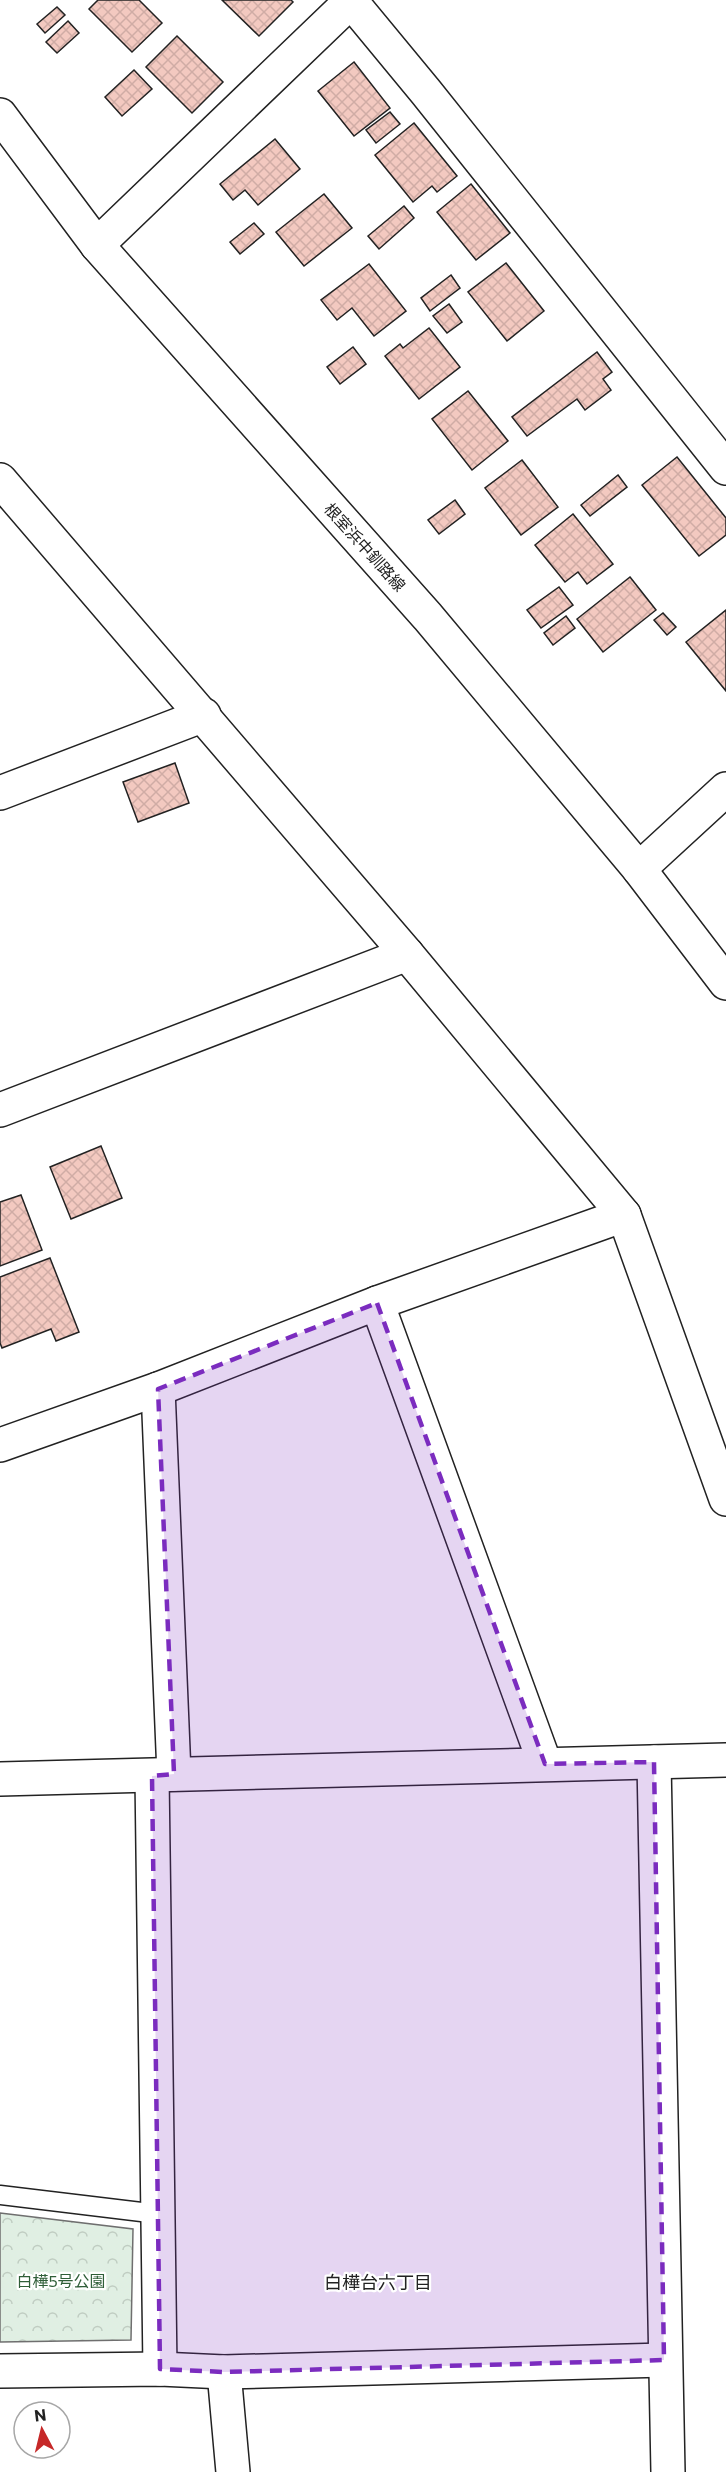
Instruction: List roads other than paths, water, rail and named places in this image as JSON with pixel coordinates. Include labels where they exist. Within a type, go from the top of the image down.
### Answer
[{"type":"street","points":[[97,245],[350,0],[726,468]]},
{"type":"street","name":"根室浜中釧路線","points":[[0,116],[97,245],[420,608],[639,868],[726,983]]},
{"type":"street","points":[[0,480],[407,954],[624,1215],[726,1499]]},
{"type":"street","points":[[0,793],[204,715]]},
{"type":"street","points":[[639,868],[726,789]]},
{"type":"street","points":[[0,1110],[407,954]]},
{"type":"street","points":[[0,1444],[158,1389],[377,1303],[624,1215]]},
{"type":"street","points":[[377,1303],[545,1764]]},
{"type":"street","points":[[158,1389],[163,1775],[158,2214],[160,2369]]},
{"type":"street","points":[[0,1779],[726,1760]]},
{"type":"street","points":[[654,1762],[668,2472]]},
{"type":"street","points":[[0,2371],[160,2369],[224,2372],[664,2360]]},
{"type":"street","points":[[224,2372],[233,2472]]},
{"type":"lane","points":[[0,2195],[158,2214]]},
{"type":"district","name":"白樺台六丁目","points":[[378,2283]]},
{"type":"park label","name":"白樺5号公園","points":[[61,2281]]}]
